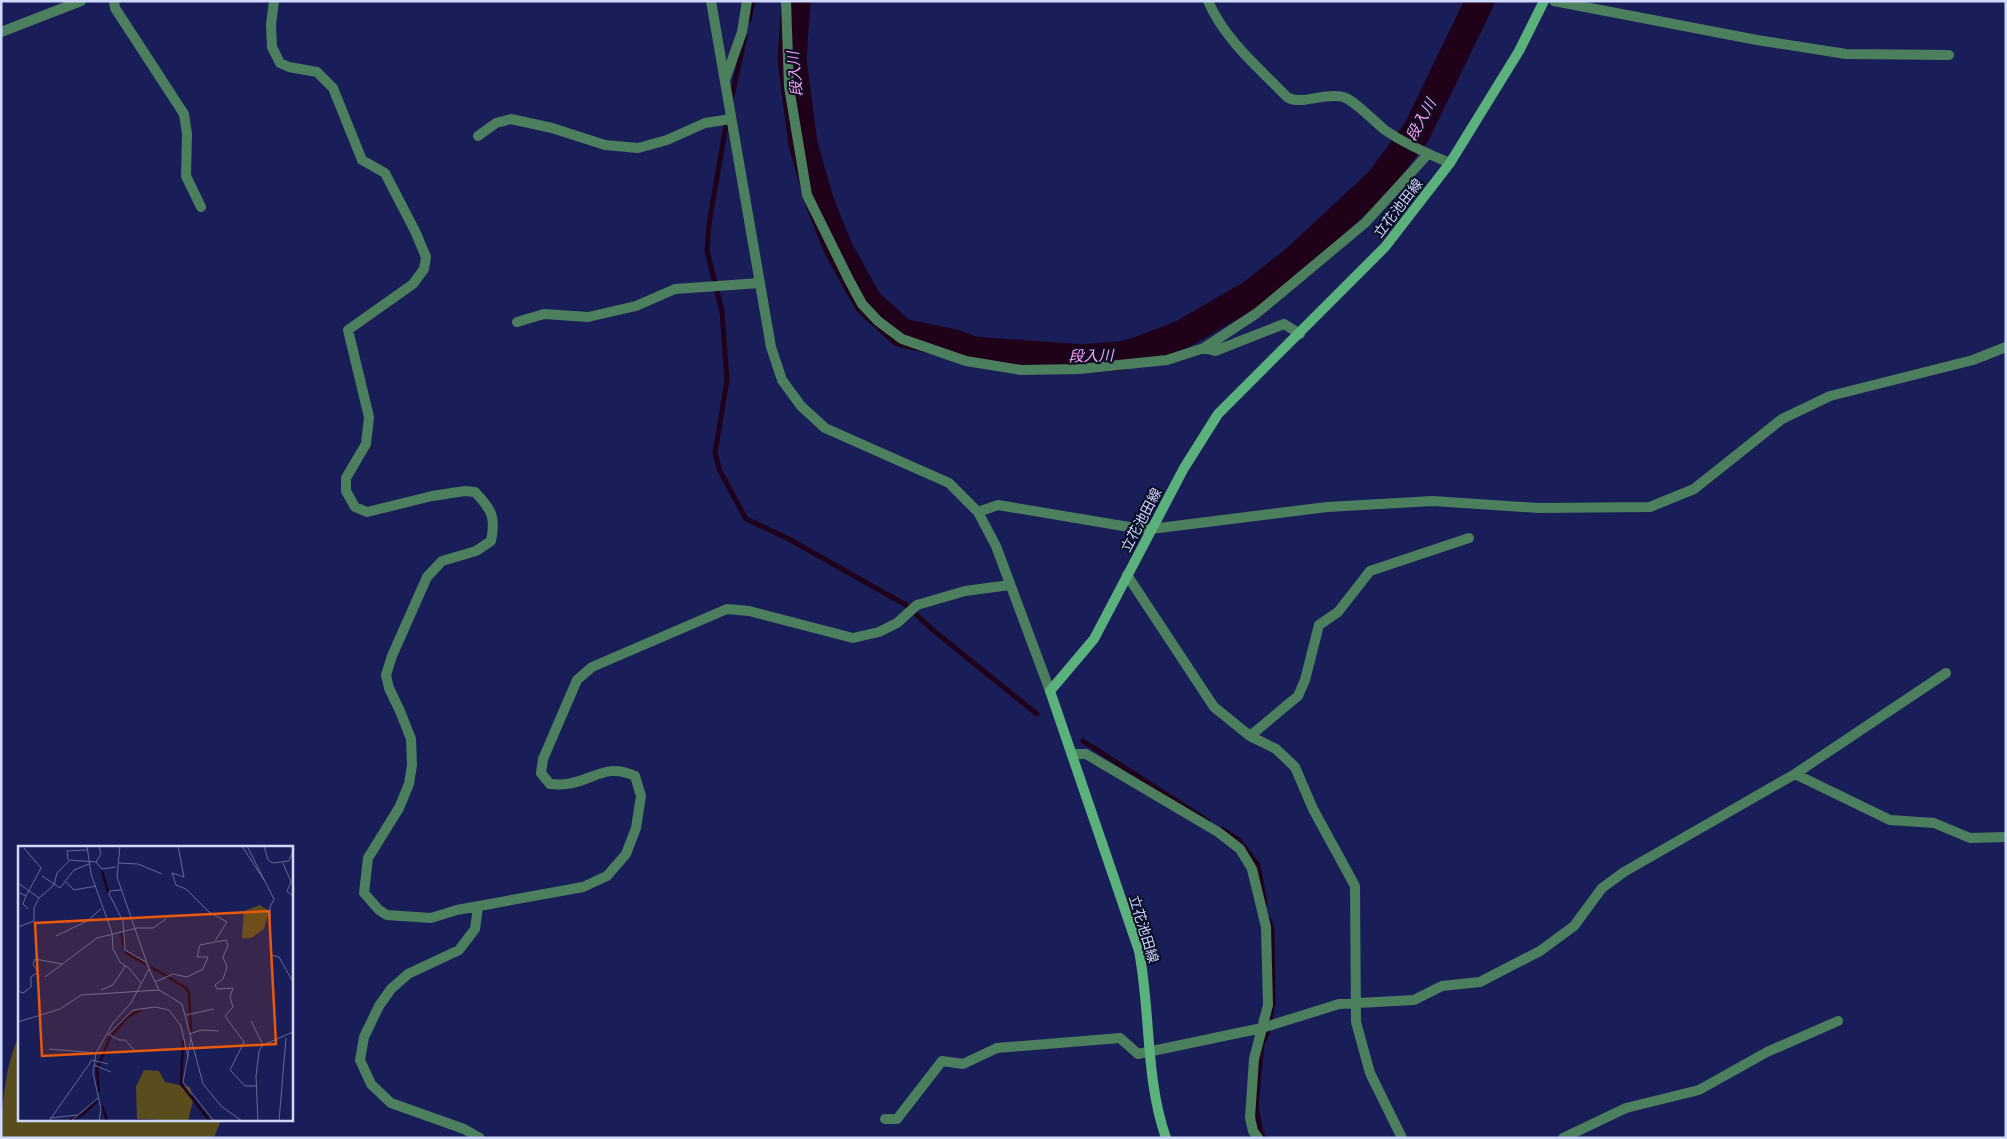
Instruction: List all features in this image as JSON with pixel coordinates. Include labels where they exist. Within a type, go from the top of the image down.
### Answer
[{"type":"main road","name":"立花池田線","points":[[1166,1138],[1154,1091],[1143,973],[1139,951],[1050,691],[1094,639],[1184,468],[1218,414],[1385,247],[1450,163],[1519,52],[1544,1]]},
{"type":"street","points":[[1,32],[81,1]]},
{"type":"street","points":[[114,1],[115,8],[184,114],[187,134],[186,176],[201,207]]},
{"type":"street","points":[[274,1],[271,24],[272,47],[280,63],[289,67],[317,72],[333,88],[362,160],[385,173],[415,231],[426,257],[424,269],[413,284],[348,330],[369,417],[366,444],[346,478],[346,491],[355,507],[367,512],[432,496],[465,491],[475,492],[488,506],[494,524],[491,541],[476,551],[442,561],[427,576],[392,656],[386,675],[389,688],[411,739],[412,765],[409,784],[399,808],[368,858],[364,893],[378,910],[387,915],[431,918],[457,910],[583,887],[607,876],[626,854],[636,828],[641,796],[635,776],[625,771],[609,770],[566,784],[550,784],[541,774],[543,759],[577,680],[592,667],[727,609],[750,611],[853,638],[885,629],[897,623],[917,605],[965,591],[1010,585]]},
{"type":"street","points":[[711,1],[771,347],[782,380],[801,406],[825,428],[949,483],[978,512],[996,546],[1050,691]]},
{"type":"street","points":[[724,80],[742,32],[747,1]]},
{"type":"street","points":[[786,1],[790,87],[807,195],[862,304],[878,321],[902,339],[966,361],[1020,370],[1114,367],[1167,360],[1204,348],[1257,313],[1366,223],[1428,154]]},
{"type":"street","points":[[1208,1],[1214,15],[1236,47],[1287,97],[1293,101],[1321,96],[1344,97],[1386,130],[1428,154],[1450,163]]},
{"type":"street","points":[[1554,1],[1757,40],[1846,54],[1949,55]]},
{"type":"street","points":[[478,136],[496,123],[511,119],[552,128],[605,145],[638,148],[667,140],[705,123],[731,119]]},
{"type":"street","points":[[517,322],[544,314],[588,317],[636,306],[675,289],[760,283]]},
{"type":"street","points":[[1204,348],[1214,351],[1284,324],[1300,334]]},
{"type":"street","points":[[978,512],[998,504],[1129,527],[1151,529],[1327,507],[1433,501],[1539,508],[1650,506],[1694,489],[1782,419],[1830,396],[1974,360],[2006,347]]},
{"type":"street","points":[[1250,736],[1298,696],[1305,680],[1318,625],[1338,612],[1370,571],[1470,538]]},
{"type":"street","points":[[1128,575],[1214,707],[1250,736],[1276,749],[1295,767],[1313,809],[1355,886],[1356,1022],[1370,1073],[1402,1138]]},
{"type":"street","points":[[885,1119],[897,1119],[942,1061],[963,1064],[997,1048],[1120,1038],[1138,1054],[1262,1028],[1339,1004],[1414,1000],[1442,986],[1480,982],[1540,951],[1574,926],[1602,888],[1624,872],[1796,774],[1946,673]]},
{"type":"street","points":[[1072,754],[1086,754],[1218,832],[1240,849],[1252,869],[1266,928],[1268,1005],[1254,1059],[1250,1118],[1253,1131],[1258,1138]]},
{"type":"street","points":[[1796,774],[1890,820],[1934,823],[1970,838],[2006,837]]},
{"type":"street","points":[[478,907],[475,929],[459,950],[408,974],[391,989],[379,1006],[364,1037],[360,1060],[371,1084],[391,1103],[464,1129],[480,1138]]},
{"type":"street","points":[[1563,1138],[1626,1108],[1698,1090],[1767,1052],[1838,1021]]},
{"type":"shaded area","points":[[18,1039],[18,1122],[220,1122],[214,1138],[1,1138],[3,1100],[14,1047]]},
{"type":"waterway","points":[[749,20],[753,1]]},
{"type":"waterway","name":"段入川","points":[[796,1],[792,60],[803,144],[820,203],[838,248],[868,302],[902,333],[955,344],[974,351],[1083,359],[1120,356],[1139,351],[1183,334],[1252,294],[1294,261],[1380,181],[1417,131],[1480,1]]},
{"type":"waterway","points":[[731,101],[745,36]]},
{"type":"waterway","points":[[727,119],[709,224],[707,251],[722,311],[727,380],[715,453],[720,471],[746,519],[787,538],[906,605],[934,631],[1037,714]]},
{"type":"waterway","points":[[1083,741],[1208,821]]},
{"type":"waterway","points":[[1222,829],[1239,840],[1258,865],[1265,904]]},
{"type":"waterway","points":[[1264,1138],[1261,1133],[1256,1105],[1262,1044],[1268,1032],[1273,1003],[1272,929],[1269,920]]}]
